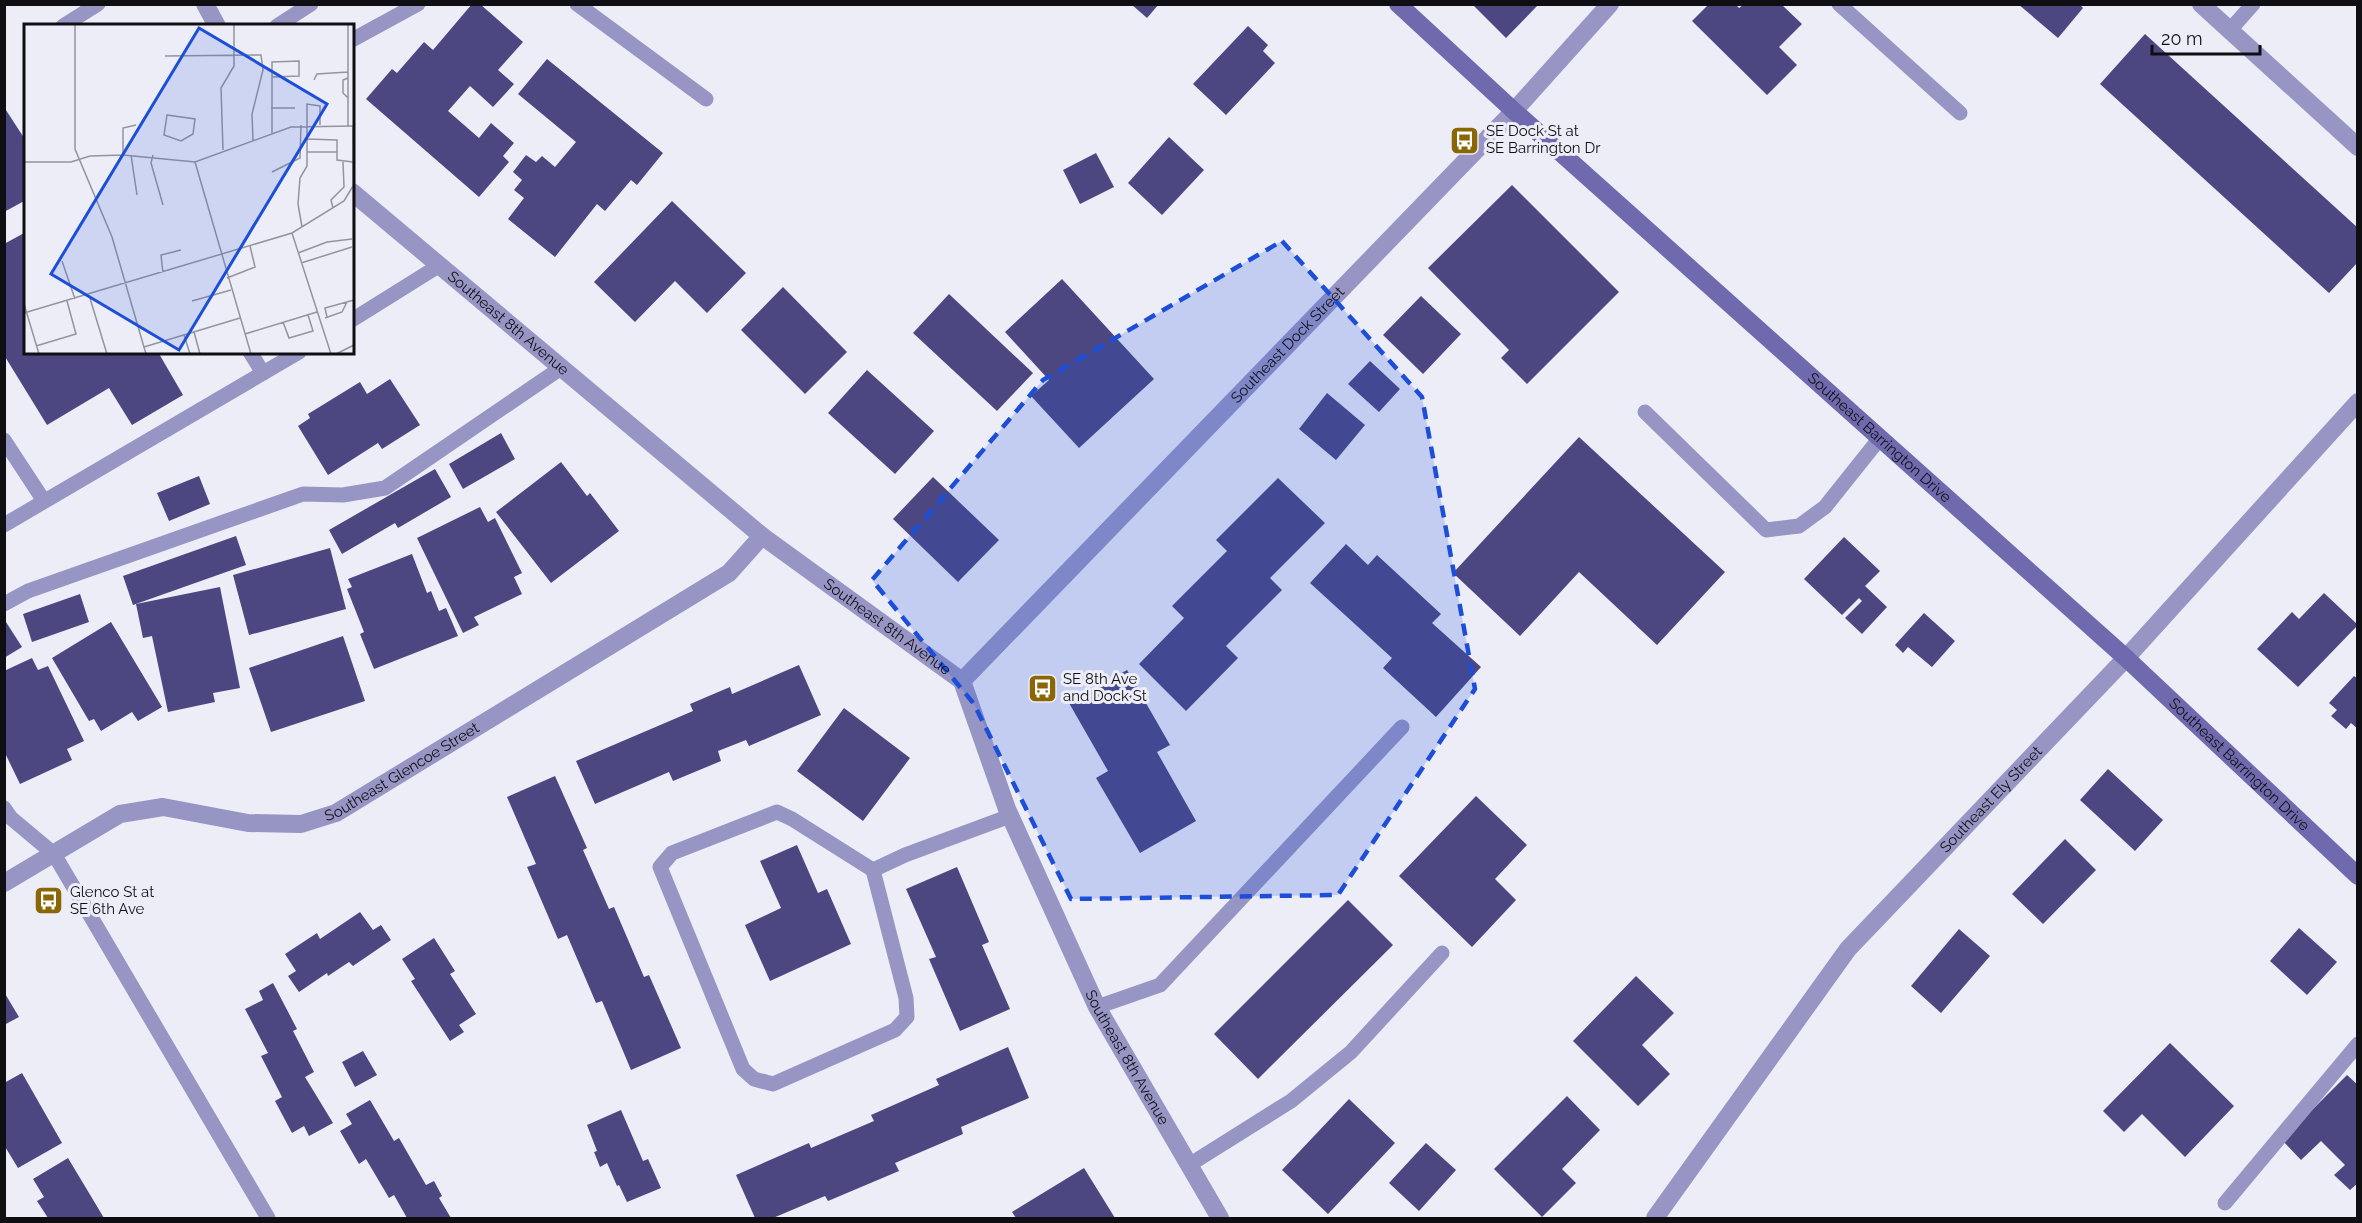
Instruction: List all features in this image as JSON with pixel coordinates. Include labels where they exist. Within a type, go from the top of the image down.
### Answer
[{"type":"street","points":[[205,4],[216,24]]},
{"type":"street","name":"Southeast Barrington Drive","points":[[1398,4],[2354,866]]},
{"type":"street","name":"Southeast Dock Street","points":[[962,681],[1514,111],[1610,4]]},
{"type":"street","points":[[2201,4],[2358,147]]},
{"type":"street","name":"Southeast 8th Avenue","points":[[354,194],[762,536],[962,681],[1010,816],[1097,1007],[1220,1218]]},
{"type":"street","name":"Southeast Ely Street","points":[[1655,1218],[1848,949],[2126,658],[2358,402]]},
{"type":"street","name":"Southeast Glencoe Street","points":[[4,883],[120,814],[163,807],[248,823],[301,824],[336,813],[729,573],[762,536]]},
{"type":"lane","points":[[66,24],[98,4]]},
{"type":"lane","points":[[280,24],[311,4]]},
{"type":"lane","points":[[354,39],[418,4]]},
{"type":"lane","points":[[577,4],[706,99]]},
{"type":"lane","points":[[1839,4],[1960,113]]},
{"type":"lane","points":[[2230,30],[2253,4]]},
{"type":"lane","points":[[354,319],[440,265]]},
{"type":"lane","points":[[251,354],[263,374]]},
{"type":"lane","points":[[4,525],[296,354]]},
{"type":"lane","points":[[4,604],[28,591],[303,494],[343,495],[385,488],[561,368]]},
{"type":"lane","points":[[1645,412],[1766,530],[1799,526],[1825,507],[1880,438]]},
{"type":"lane","points":[[4,440],[44,501]]},
{"type":"lane","points":[[1097,1007],[1160,985],[1402,727]]},
{"type":"lane","points":[[4,808],[11,818],[54,854],[268,1218]]},
{"type":"lane","points":[[777,812],[873,870],[906,998],[907,1017],[895,1030],[773,1084],[754,1079],[743,1069],[660,867],[672,853],[777,812]]},
{"type":"lane","points":[[873,870],[905,855],[1010,816]]},
{"type":"lane","points":[[1189,1166],[1291,1101],[1351,1052],[1442,953]]},
{"type":"lane","points":[[2225,1203],[2358,1044]]},
{"type":"highlighted area","points":[[1282,241],[1422,397],[1475,689],[1338,895],[1071,899],[974,704],[872,580],[1043,380]]},
{"type":"building","points":[[472,4],[480,4],[523,42],[498,70],[514,84],[493,107],[470,86],[448,111],[479,138],[491,123],[514,143],[503,156],[509,162],[479,197],[366,99],[392,69],[397,73],[424,42],[433,50]]},
{"type":"building","points":[[1131,4],[1159,4],[1147,18]]},
{"type":"building","points":[[1472,4],[1539,4],[1506,38]]},
{"type":"building","points":[[1709,4],[1735,4],[1739,8],[1743,5],[1782,5],[1802,24],[1779,47],[1797,65],[1767,95],[1692,21]]},
{"type":"building","points":[[2018,4],[2079,4],[2083,8],[2058,38]]},
{"type":"building","points":[[1248,26],[1268,45],[1263,51],[1275,63],[1226,115],[1193,84]]},
{"type":"building","points":[[2145,34],[2358,228],[2358,262],[2329,293],[2100,84]]},
{"type":"building","points":[[547,59],[663,153],[637,185],[631,180],[605,211],[597,204],[555,257],[508,219],[524,198],[514,190],[522,180],[513,172],[526,155],[536,162],[542,156],[555,167],[576,142],[518,94]]},
{"type":"building","points":[[4,107],[24,138],[24,201],[4,212]]},
{"type":"building","points":[[1169,137],[1204,170],[1162,215],[1128,183]]},
{"type":"building","points":[[1096,153],[1114,187],[1080,204],[1063,170]]},
{"type":"building","points":[[1512,185],[1619,292],[1527,384],[1501,358],[1509,350],[1428,268]]},
{"type":"building","points":[[672,201],[746,273],[707,313],[675,281],[635,322],[594,282]]},
{"type":"building","points":[[24,233],[24,354],[159,354],[183,395],[132,425],[109,388],[47,425],[4,355],[4,244]]},
{"type":"building","points":[[1062,279],[1154,379],[1079,448],[1031,396],[1049,380],[1005,332]]},
{"type":"building","points":[[783,287],[847,352],[805,394],[741,330]]},
{"type":"building","points":[[949,294],[1033,373],[997,411],[913,333]]},
{"type":"building","points":[[1421,296],[1461,334],[1423,374],[1383,335]]},
{"type":"building","points":[[1370,361],[1400,389],[1379,412],[1348,384]]},
{"type":"building","points":[[867,370],[934,431],[895,474],[828,413]]},
{"type":"building","points":[[390,379],[420,425],[382,449],[378,443],[328,475],[298,426],[310,418],[308,414],[360,382],[367,394]]},
{"type":"building","points":[[1327,393],[1365,425],[1336,460],[1299,429]]},
{"type":"building","points":[[501,433],[515,459],[463,489],[449,464]]},
{"type":"building","points":[[1579,437],[1725,572],[1657,645],[1579,572],[1520,636],[1453,573]]},
{"type":"building","points":[[561,462],[587,496],[590,493],[619,531],[551,583],[496,512]]},
{"type":"building","points":[[435,469],[451,497],[398,528],[395,523],[342,554],[329,530]]},
{"type":"building","points":[[199,476],[210,504],[169,521],[157,493]]},
{"type":"building","points":[[933,477],[999,540],[958,582],[893,519]]},
{"type":"building","points":[[1278,478],[1325,523],[1270,578],[1282,590],[1226,646],[1238,658],[1186,711],[1139,664],[1184,618],[1172,606],[1227,551],[1216,540]]},
{"type":"building","points":[[480,507],[488,522],[495,518],[522,573],[514,577],[522,594],[474,617],[479,625],[463,633],[417,538]]},
{"type":"building","points":[[236,536],[246,565],[133,605],[123,576]]},
{"type":"building","points":[[1844,537],[1880,571],[1865,586],[1887,607],[1862,634],[1845,618],[1862,601],[1859,598],[1842,615],[1804,579]]},
{"type":"building","points":[[1346,544],[1368,565],[1377,555],[1441,614],[1432,623],[1481,667],[1436,717],[1383,668],[1392,658],[1310,583]]},
{"type":"building","points":[[330,548],[346,609],[249,635],[233,575]]},
{"type":"building","points":[[412,554],[427,593],[431,591],[439,611],[446,608],[458,636],[374,669],[360,634],[364,632],[347,589],[352,587],[348,579]]},
{"type":"building","points":[[220,587],[240,688],[213,693],[215,702],[168,712],[152,636],[143,638],[136,604]]},
{"type":"building","points":[[2324,593],[2358,625],[2298,687],[2257,649],[2292,612],[2299,619]]},
{"type":"building","points":[[80,594],[89,622],[32,642],[23,614]]},
{"type":"building","points":[[1924,613],[1955,641],[1932,667],[1908,647],[1903,653],[1895,645]]},
{"type":"building","points":[[6,622],[22,647],[4,658],[4,623]]},
{"type":"building","points":[[111,622],[162,707],[138,721],[132,712],[101,731],[94,719],[89,721],[52,658]]},
{"type":"building","points":[[343,636],[365,701],[271,732],[249,668]]},
{"type":"building","points":[[32,658],[38,670],[48,666],[84,741],[67,749],[72,760],[20,784],[4,751],[4,671]]},
{"type":"building","points":[[799,665],[821,715],[749,746],[746,740],[718,751],[721,761],[673,781],[669,772],[595,804],[576,761],[693,711],[690,704],[730,687],[732,694]]},
{"type":"building","points":[[1127,670],[1170,745],[1157,752],[1196,821],[1140,853],[1096,778],[1108,771],[1069,703]]},
{"type":"building","points":[[2354,676],[2358,679],[2358,729],[2351,723],[2346,729],[2331,716],[2337,710],[2329,703]]},
{"type":"building","points":[[844,708],[910,758],[863,821],[797,771]]},
{"type":"building","points":[[2108,769],[2163,820],[2135,851],[2080,800]]},
{"type":"building","points":[[555,776],[587,848],[583,850],[609,909],[614,907],[644,977],[649,975],[681,1048],[631,1070],[602,1001],[596,1003],[567,935],[558,939],[527,867],[536,864],[507,797]]},
{"type":"building","points":[[1476,796],[1527,845],[1495,879],[1516,900],[1472,947],[1399,876]]},
{"type":"building","points":[[2065,839],[2096,870],[2043,924],[2012,894]]},
{"type":"building","points":[[797,845],[818,893],[827,889],[851,944],[770,981],[745,925],[781,908],[760,861]]},
{"type":"building","points":[[957,867],[989,942],[982,945],[1010,1009],[960,1031],[929,959],[936,957],[906,889]]},
{"type":"building","points":[[1348,900],[1393,945],[1258,1079],[1214,1034]]},
{"type":"building","points":[[360,912],[373,930],[381,925],[391,940],[353,966],[349,962],[328,976],[327,973],[299,992],[288,976],[296,971],[285,954],[317,933],[320,939]]},
{"type":"building","points":[[2299,928],[2337,962],[2307,995],[2270,961]]},
{"type":"building","points":[[1959,929],[1990,956],[1941,1013],[1911,986]]},
{"type":"building","points":[[434,938],[455,971],[450,974],[476,1014],[459,1025],[464,1032],[450,1041],[411,981],[415,979],[402,959]]},
{"type":"building","points":[[1636,976],[1674,1013],[1642,1045],[1670,1074],[1638,1106],[1573,1041]]},
{"type":"building","points":[[273,983],[297,1029],[293,1031],[314,1072],[305,1077],[333,1123],[309,1136],[304,1126],[292,1133],[275,1101],[282,1097],[261,1056],[268,1053],[245,1009],[263,1000],[259,991]]},
{"type":"building","points":[[4,992],[19,1017],[4,1025]]},
{"type":"building","points":[[2170,1043],[2234,1106],[2185,1157],[2142,1114],[2124,1132],[2103,1111]]},
{"type":"building","points":[[1008,1047],[1029,1098],[961,1127],[963,1134],[895,1163],[899,1171],[828,1201],[825,1196],[773,1218],[755,1218],[736,1175],[809,1143],[811,1148],[874,1121],[871,1115],[939,1085],[936,1079]]},
{"type":"building","points":[[363,1051],[377,1075],[355,1087],[342,1062]]},
{"type":"building","points":[[22,1073],[62,1143],[18,1168],[4,1145],[4,1083]]},
{"type":"building","points":[[2347,1075],[2358,1085],[2358,1183],[2350,1190],[2334,1175],[2345,1165],[2321,1141],[2301,1160],[2282,1140]]},
{"type":"building","points":[[1567,1096],[1600,1130],[1562,1169],[1576,1183],[1542,1217],[1494,1169]]},
{"type":"building","points":[[1349,1099],[1395,1143],[1328,1214],[1282,1170]]},
{"type":"building","points":[[370,1100],[394,1141],[399,1138],[426,1185],[434,1181],[442,1196],[439,1198],[451,1218],[407,1218],[394,1195],[389,1198],[366,1159],[359,1164],[340,1131],[352,1124],[346,1114]]},
{"type":"building","points":[[621,1110],[643,1161],[648,1159],[661,1188],[627,1202],[607,1163],[600,1167],[594,1152],[597,1151],[587,1125]]},
{"type":"building","points":[[1426,1143],[1456,1170],[1419,1211],[1389,1183]]},
{"type":"building","points":[[68,1158],[104,1218],[48,1218],[37,1201],[44,1197],[33,1179]]},
{"type":"building","points":[[1084,1168],[1115,1218],[1016,1218],[1012,1212]]},
{"type":"place","name":"SE Dock St at SE Barrington Dr","points":[[1465,140]]},
{"type":"place","name":"SE 8th Ave and Dock St","points":[[1042,688]]},
{"type":"place","name":"Glenco St at SE 6th Ave","points":[[49,901]]}]
